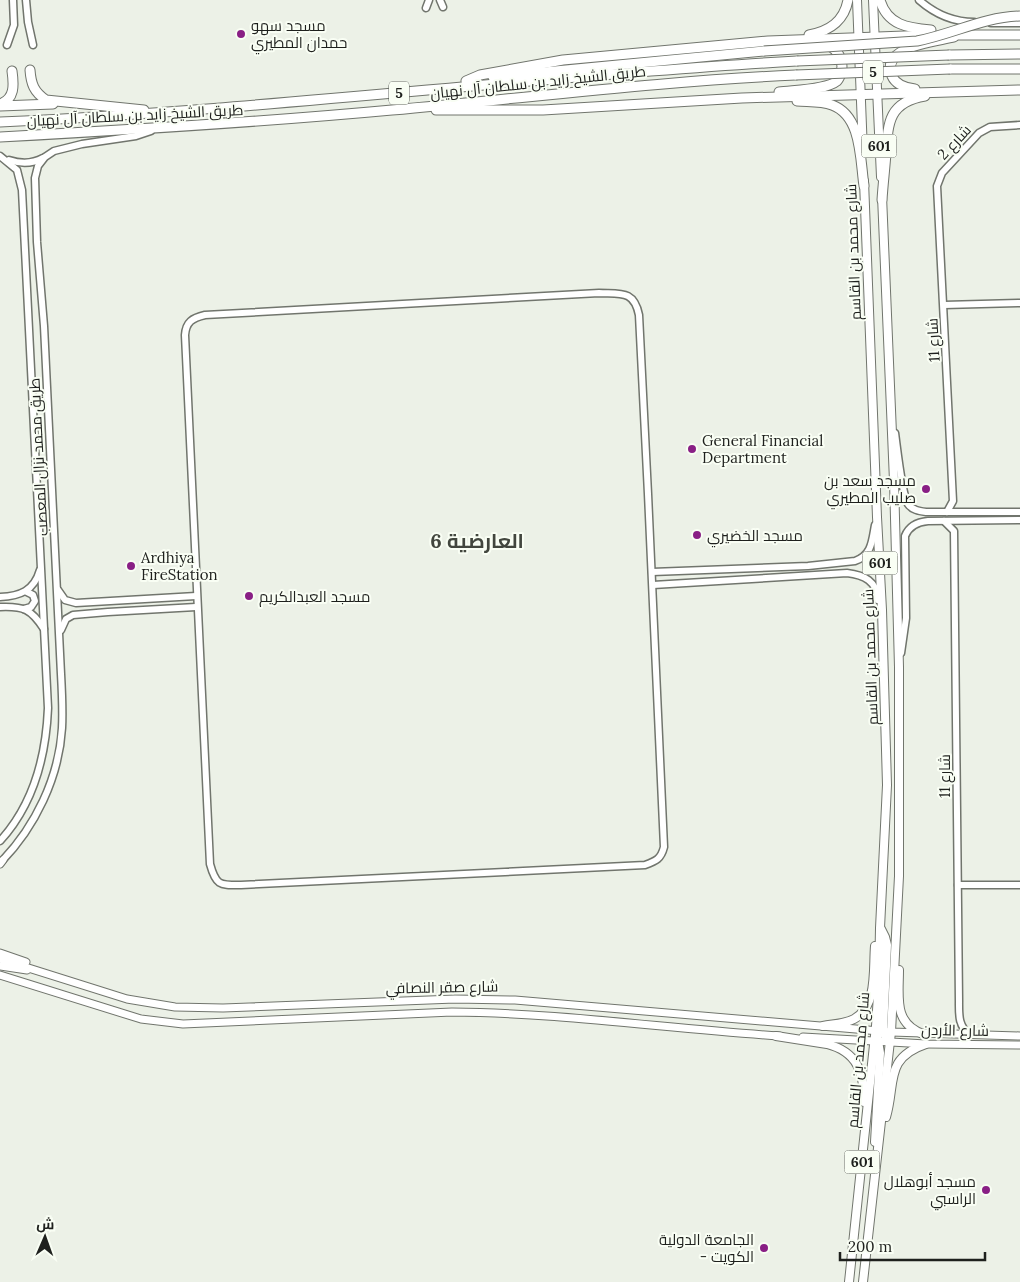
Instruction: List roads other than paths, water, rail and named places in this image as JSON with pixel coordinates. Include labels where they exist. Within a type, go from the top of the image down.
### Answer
[{"type":"highway","points":[[442,89],[480,75],[551,62],[807,36],[825,31],[839,21],[844,14],[848,0]]},
{"type":"highway","points":[[880,0],[887,16],[900,25],[917,29],[969,34]]},
{"type":"highway","points":[[466,81],[764,51],[917,41],[936,37],[988,19],[1020,16]]},
{"type":"highway","points":[[768,41],[969,34],[1020,35]]},
{"type":"highway","points":[[937,91],[899,85],[891,74],[890,66],[893,58],[899,52],[906,49],[969,34]]},
{"type":"highway","points":[[742,98],[821,87],[837,81],[841,75],[842,63],[836,50],[822,42],[808,39]]},
{"type":"highway","name":"طريق الشيخ زايد بن سلطان آل نهيان","points":[[0,122],[168,112],[668,69],[797,61],[1020,54]]},
{"type":"highway","name":"طريق الشيخ زايد بن سلطان آل نهيان","points":[[0,136],[162,128],[395,110],[674,82],[950,69],[1020,69]]},
{"type":"highway","points":[[30,70],[33,87],[41,96],[54,102],[168,112]]},
{"type":"highway","points":[[0,105],[9,98],[13,90],[12,71]]},
{"type":"highway","points":[[395,110],[543,110],[742,98],[1018,90]]},
{"type":"highway","points":[[882,200],[888,124],[894,112],[903,104],[924,96],[1018,90]]},
{"type":"highway","points":[[742,98],[824,103],[839,108],[846,113],[856,130],[864,186]]},
{"type":"highway","points":[[0,105],[78,103]]},
{"type":"main road","name":"شارع محمد بن القاسم","points":[[856,0],[886,722],[887,785],[880,928]]},
{"type":"main road","name":"شارع محمد بن القاسم","points":[[873,0],[892,418],[899,667],[899,876],[897,936],[883,1032]]},
{"type":"main road","points":[[887,785],[893,781],[897,784],[895,857],[899,876]]},
{"type":"main road","points":[[823,1026],[854,1019],[864,1011],[871,993],[876,939],[880,928]]},
{"type":"main road","points":[[877,1154],[875,1141],[880,1053],[877,1042],[883,1032],[887,945],[880,928]]},
{"type":"main road","points":[[897,936],[900,1012],[907,1025],[923,1034]]},
{"type":"main road","points":[[0,953],[66,978]]},
{"type":"main road","name":"شارع صقر النصافي","points":[[0,959],[66,978],[127,999],[175,1007],[223,1008],[481,999],[543,1002],[883,1032]]},
{"type":"main road","points":[[0,966],[38,970]]},
{"type":"main road","name":"شارع صقر النصافي","points":[[0,977],[41,986],[132,1017],[183,1024],[442,1012],[484,1012],[776,1036],[890,1042]]},
{"type":"main road","points":[[883,1032],[890,1042]]},
{"type":"main road","name":"شارع الأردن","points":[[883,1032],[1020,1036]]},
{"type":"main road","points":[[776,1036],[834,1046],[846,1052],[854,1060],[860,1070],[863,1081],[863,1152]]},
{"type":"main road","points":[[994,1036],[997,1042],[994,1045]]},
{"type":"main road","points":[[1011,1045],[1009,1040],[1012,1036]]},
{"type":"main road","name":"شارع محمد بن القاسم","points":[[849,1282],[877,1042]]},
{"type":"main road","name":"شارع محمد بن القاسم","points":[[863,1282],[890,1042]]},
{"type":"main road","name":"شارع الأردن","points":[[890,1042],[1020,1045]]},
{"type":"main road","points":[[881,1128],[888,1113],[897,1063],[907,1052],[926,1044]]},
{"type":"street","points":[[7,45],[14,25],[13,0]]},
{"type":"street","points":[[26,0],[33,45]]},
{"type":"street","points":[[426,8],[428,0]]},
{"type":"street","points":[[440,0],[443,7]]},
{"type":"street","points":[[919,0],[934,11],[956,21],[1020,23]]},
{"type":"street","name":"شارع 2","points":[[938,178],[974,137],[984,130],[997,126],[1020,125]]},
{"type":"street","points":[[1,156],[8,160],[23,163],[38,161],[65,148],[136,136],[162,128]]},
{"type":"street","name":"طريق محمد نزال المعصب","points":[[0,842],[14,823],[29,796],[43,751],[48,708],[22,190],[17,170],[1,156]]},
{"type":"street","name":"طريق محمد نزال المعصب","points":[[1,863],[12,851],[38,810],[52,778],[62,729],[36,178],[38,166],[46,157]]},
{"type":"street","name":"شارع 11","points":[[938,178],[936,194],[944,305],[953,501]]},
{"type":"street","points":[[23,224],[28,221],[33,226],[35,256],[40,278]]},
{"type":"street","points":[[599,293],[626,295],[633,299],[637,306],[652,572],[664,847],[662,856],[657,861],[645,865],[241,886],[222,885],[214,879],[210,864],[184,335],[186,326],[193,319],[204,315],[276,310],[599,293]]},
{"type":"street","points":[[944,305],[1020,303]]},
{"type":"street","points":[[892,418],[904,492],[908,504],[920,511],[1020,512]]},
{"type":"street","points":[[947,512],[953,501],[962,512]]},
{"type":"street","points":[[939,512],[936,516],[954,531],[973,516],[970,512]]},
{"type":"street","points":[[652,572],[808,566],[860,559],[868,552],[871,546],[877,517]]},
{"type":"street","points":[[899,667],[906,618],[905,536],[914,524],[921,521],[1020,520]]},
{"type":"street","name":"شارع 11","points":[[954,531],[960,1020]]},
{"type":"street","points":[[844,562],[848,562],[851,568],[851,571],[847,573]]},
{"type":"street","points":[[0,597],[27,592],[37,579],[42,564]]},
{"type":"street","points":[[653,586],[847,573],[868,578],[875,586],[878,595],[886,722]]},
{"type":"street","points":[[56,586],[62,597],[70,602],[108,602],[196,596]]},
{"type":"street","points":[[0,607],[24,608],[34,606],[33,595],[27,592]]},
{"type":"street","points":[[108,602],[108,612]]},
{"type":"street","points":[[59,636],[62,625],[69,617],[108,612],[196,607]]},
{"type":"street","points":[[24,608],[34,615],[44,629]]},
{"type":"street","points":[[958,885],[1020,886]]},
{"type":"street","points":[[950,1034],[960,1020]]},
{"type":"street","points":[[960,1020],[963,1028],[970,1035]]},
{"type":"place","name":"مسجد سهو حمدان المطيري","points":[[241,34]]},
{"type":"place","name":"General Financial Department","points":[[692,449]]},
{"type":"place","name":"مسجد سعد بن صليب المطيري","points":[[926,489]]},
{"type":"place","name":"مسجد الخضيري","points":[[697,535]]},
{"type":"place","name":"Ardhiya FireStation","points":[[131,566]]},
{"type":"place","name":"مسجد العبدالكريم","points":[[249,596]]},
{"type":"place","name":"مسجد أبوهلال الراسبي","points":[[986,1190]]},
{"type":"place","name":"الجامعة الدولية - الكويت","points":[[764,1248]]},
{"type":"district","name":"العارضية 6","points":[[477,540]]}]
